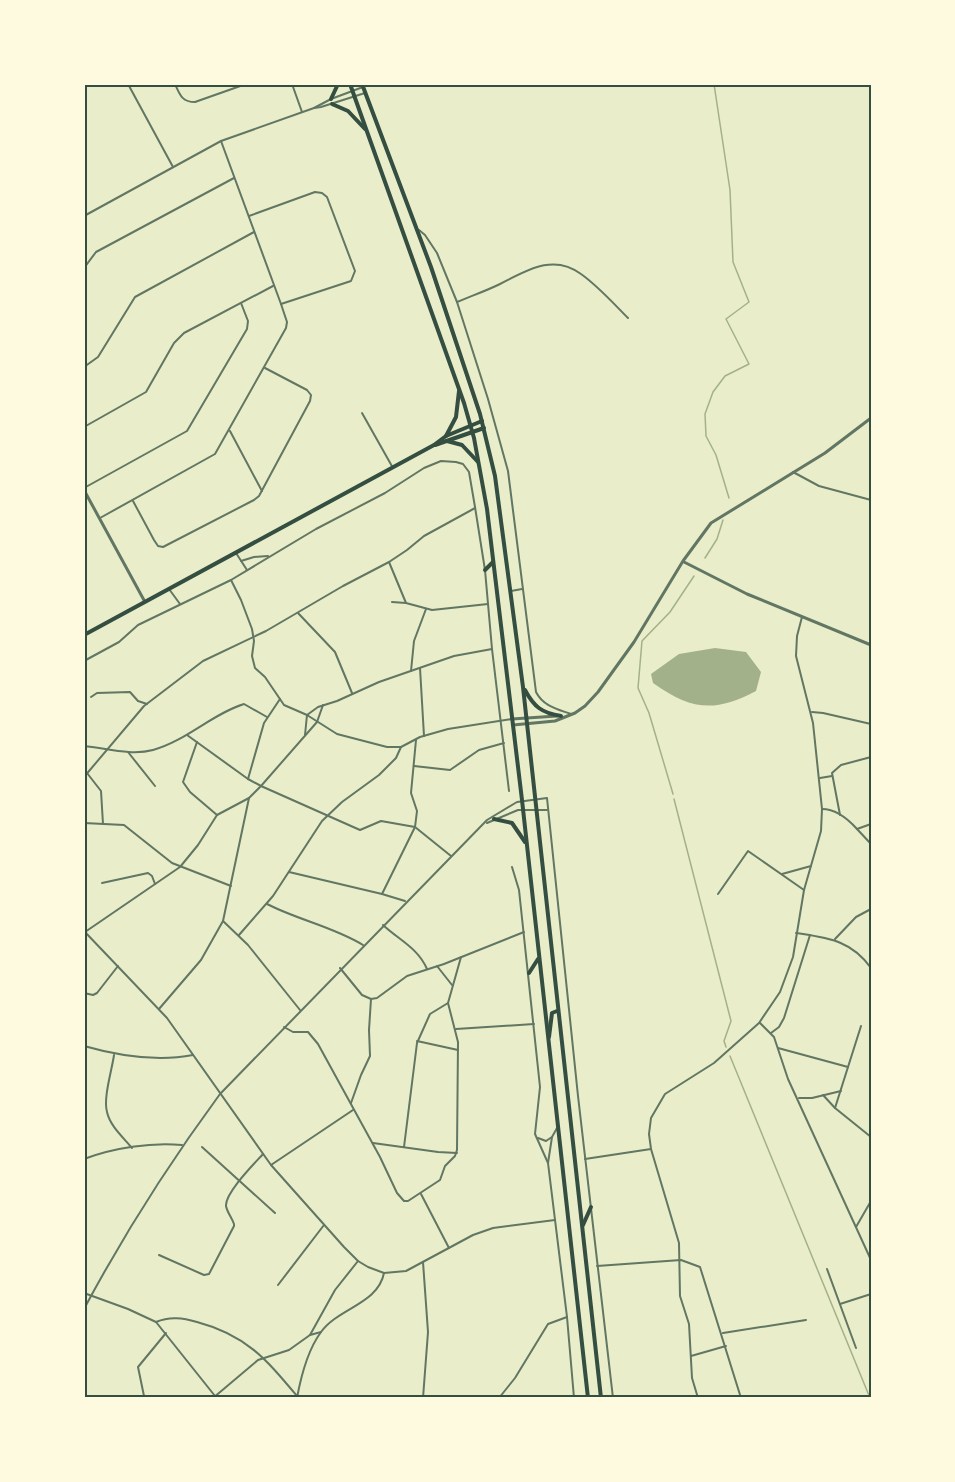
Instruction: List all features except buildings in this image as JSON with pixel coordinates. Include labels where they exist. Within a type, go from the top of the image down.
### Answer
[{"type":"main road","points":[[331,99],[338,84]]},
{"type":"main road","points":[[350,84],[419,271],[459,388],[473,432],[480,465],[494,561],[522,800],[588,1398]]},
{"type":"main road","points":[[362,86],[416,229],[482,421],[493,465],[523,687],[601,1398]]},
{"type":"main road","points":[[332,104],[348,111],[366,129]]},
{"type":"main road","points":[[447,438],[456,417],[459,388]]},
{"type":"main road","points":[[84,635],[482,421]]},
{"type":"main road","points":[[447,438],[484,428]]},
{"type":"main road","points":[[447,438],[462,445],[480,465]]},
{"type":"main road","points":[[485,570],[494,561]]},
{"type":"main road","points":[[523,687],[537,708],[548,714],[561,716]]},
{"type":"main road","points":[[494,819],[503,819],[512,823],[527,845]]},
{"type":"main road","points":[[529,973],[539,957]]},
{"type":"main road","points":[[548,1040],[551,1014],[557,1011]]},
{"type":"main road","points":[[582,1228],[591,1207]]},
{"type":"street","points":[[128,84],[173,167]]},
{"type":"street","points":[[175,84],[181,97],[187,102],[195,102],[246,84]]},
{"type":"street","points":[[292,84],[302,112]]},
{"type":"street","points":[[314,108],[362,86]]},
{"type":"street","points":[[84,216],[221,141],[302,112],[365,93]]},
{"type":"street","points":[[100,518],[211,457],[218,450],[286,328],[287,322],[281,304],[221,141]]},
{"type":"street","points":[[84,268],[96,252],[234,178]]},
{"type":"street","points":[[249,216],[315,192],[322,193],[327,197],[355,271],[351,281],[281,304]]},
{"type":"street","points":[[416,229],[425,235],[437,253],[457,302],[508,471],[536,692],[542,701],[569,715]]},
{"type":"street","points":[[84,367],[98,357],[135,297],[254,232]]},
{"type":"street","points":[[457,302],[498,285],[530,268],[544,264],[558,264],[570,267],[581,274],[628,318]]},
{"type":"street","points":[[84,427],[146,392],[179,336],[274,286]]},
{"type":"street","points":[[145,602],[84,489],[188,431],[247,330],[248,321],[242,303]]},
{"type":"street","points":[[133,500],[154,540],[158,546],[163,548],[254,500],[262,490],[310,401],[311,395],[307,390],[265,368]]},
{"type":"street","points":[[362,413],[393,468]]},
{"type":"street","points":[[503,721],[513,725],[527,725],[555,721],[585,706],[598,692],[634,642],[683,561],[711,523],[825,453],[871,418]]},
{"type":"street","points":[[230,431],[262,490]]},
{"type":"street","points":[[84,661],[119,642],[138,625],[231,580],[316,529],[385,493],[424,468],[441,461],[456,462],[469,472],[476,507],[485,570],[492,649],[503,721],[509,791]]},
{"type":"street","points":[[793,472],[819,486],[871,500]]},
{"type":"street","points":[[84,777],[147,704],[209,657],[254,638],[389,562],[424,536],[476,507]]},
{"type":"street","points":[[236,553],[247,570]]},
{"type":"street","points":[[242,561],[271,556]]},
{"type":"street","points":[[683,561],[747,594],[871,645]]},
{"type":"street","points":[[389,562],[406,603]]},
{"type":"street","points":[[231,580],[245,609],[254,638],[252,656],[255,668],[265,676],[288,708],[307,715],[337,734],[387,747],[401,747],[424,736],[456,727],[512,718],[569,715]]},
{"type":"street","points":[[169,589],[180,604]]},
{"type":"street","points":[[510,591],[522,589]]},
{"type":"street","points":[[392,602],[406,603],[426,609],[488,604]]},
{"type":"street","points":[[411,671],[414,641],[426,609]]},
{"type":"street","points":[[298,612],[334,652],[352,693]]},
{"type":"street","points":[[698,1398],[693,1385],[688,1324],[680,1296],[679,1243],[651,1149],[650,1122],[662,1097],[714,1063],[759,1023],[780,992],[793,957],[804,890],[821,831],[822,809],[811,712],[796,656],[797,636],[802,617]]},
{"type":"street","points":[[307,715],[323,705],[411,671],[454,656],[492,649]]},
{"type":"street","points":[[420,668],[424,736]]},
{"type":"street","points":[[91,697],[97,693],[130,692],[138,701],[147,704]]},
{"type":"street","points":[[248,779],[267,717],[280,699]]},
{"type":"street","points":[[84,746],[128,752],[152,750],[187,735],[240,705],[248,706],[267,717]]},
{"type":"street","points":[[323,705],[317,722],[261,786],[249,798],[217,815],[198,845],[180,867],[84,931],[159,1009],[262,1154],[358,1261],[384,1273],[406,1271],[473,1235],[493,1228],[555,1220]]},
{"type":"street","points":[[811,712],[871,724]]},
{"type":"street","points":[[305,735],[307,715]]},
{"type":"street","points":[[187,735],[261,786],[360,830],[381,821],[415,827],[451,856]]},
{"type":"street","points":[[382,894],[415,827],[417,812],[411,793],[416,740]]},
{"type":"street","points":[[197,742],[183,782],[190,792],[217,815]]},
{"type":"street","points":[[414,765],[450,770],[479,750],[504,743]]},
{"type":"street","points":[[239,935],[267,904],[316,829],[347,797],[379,775],[396,758],[401,747]]},
{"type":"street","points":[[128,752],[155,786]]},
{"type":"street","points":[[840,815],[832,776],[835,769],[841,765],[871,757]]},
{"type":"street","points":[[87,773],[101,791],[103,824]]},
{"type":"street","points":[[819,779],[832,776]]},
{"type":"street","points":[[159,1009],[201,960],[223,921],[249,798]]},
{"type":"street","points":[[84,1309],[109,1263],[182,1145],[220,1094],[340,968],[496,813],[522,800],[547,798],[613,1398]]},
{"type":"street","points":[[822,809],[828,809],[840,815],[871,844]]},
{"type":"street","points":[[484,824],[513,811],[548,810]]},
{"type":"street","points":[[84,823],[124,825],[164,858],[180,867],[232,886]]},
{"type":"street","points":[[857,829],[871,824]]},
{"type":"street","points":[[718,894],[748,851],[804,890]]},
{"type":"street","points":[[780,874],[811,866]]},
{"type":"street","points":[[512,867],[519,890],[525,932],[540,1087],[536,1136],[548,1163]]},
{"type":"street","points":[[289,872],[406,901]]},
{"type":"street","points":[[102,883],[148,873],[155,884]]},
{"type":"street","points":[[267,904],[285,913],[346,935],[363,945]]},
{"type":"street","points":[[835,939],[855,917],[871,909]]},
{"type":"street","points":[[223,921],[239,935],[300,1010]]},
{"type":"street","points":[[383,925],[414,948],[427,969]]},
{"type":"street","points":[[340,968],[362,995],[371,999],[377,998],[400,979],[525,932]]},
{"type":"street","points":[[796,933],[835,939],[858,954],[871,968]]},
{"type":"street","points":[[771,1033],[779,1027],[784,1018],[810,935]]},
{"type":"street","points":[[284,1027],[293,1032],[303,1030],[312,1036],[351,1103],[400,1198],[408,1202],[440,1180],[445,1166],[457,1153],[458,1050],[448,1003],[461,957]]},
{"type":"street","points":[[793,957],[802,960]]},
{"type":"street","points":[[84,993],[93,995],[97,993],[118,966]]},
{"type":"street","points":[[437,966],[452,985]]},
{"type":"street","points":[[351,1103],[370,1056],[371,999]]},
{"type":"street","points":[[404,1147],[417,1041],[430,1014],[448,1003]]},
{"type":"street","points":[[557,1011],[569,1010]]},
{"type":"street","points":[[759,1023],[771,1033],[788,1079],[871,1260]]},
{"type":"street","points":[[454,1029],[534,1024]]},
{"type":"street","points":[[835,1108],[861,1026]]},
{"type":"street","points":[[417,1041],[458,1050]]},
{"type":"street","points":[[84,1047],[114,1054],[152,1058],[179,1058],[193,1055]]},
{"type":"street","points":[[778,1048],[848,1067]]},
{"type":"street","points":[[114,1054],[106,1104],[107,1113],[115,1128],[132,1148]]},
{"type":"street","points":[[798,1098],[807,1099],[840,1091]]},
{"type":"street","points":[[823,1095],[835,1108],[871,1137]]},
{"type":"street","points":[[271,1165],[354,1109]]},
{"type":"street","points":[[557,1128],[552,1137],[548,1163],[567,1317],[574,1398]]},
{"type":"street","points":[[536,1136],[543,1141],[552,1137]]},
{"type":"street","points":[[372,1143],[457,1153]]},
{"type":"street","points":[[84,1159],[132,1148],[182,1145]]},
{"type":"street","points":[[202,1147],[275,1213]]},
{"type":"street","points":[[585,1159],[651,1149]]},
{"type":"street","points":[[159,1255],[204,1275],[209,1274],[234,1226],[226,1208],[226,1201],[262,1154]]},
{"type":"street","points":[[421,1194],[449,1249]]},
{"type":"street","points":[[855,1228],[871,1201]]},
{"type":"street","points":[[278,1285],[324,1225]]},
{"type":"street","points":[[597,1266],[681,1260],[702,1269],[741,1398]]},
{"type":"street","points":[[310,1335],[335,1290],[358,1261]]},
{"type":"street","points":[[423,1262],[428,1332],[423,1398]]},
{"type":"street","points":[[827,1269],[856,1348]]},
{"type":"street","points":[[297,1397],[305,1365],[321,1332],[339,1316],[375,1292],[383,1280],[384,1273]]},
{"type":"street","points":[[84,1293],[156,1322],[214,1397],[252,1364],[289,1350],[310,1335],[321,1332]]},
{"type":"street","points":[[839,1304],[871,1294]]},
{"type":"street","points":[[499,1398],[515,1378],[548,1324],[567,1317]]},
{"type":"street","points":[[156,1322],[177,1318],[215,1327],[238,1339],[264,1358],[297,1397]]},
{"type":"street","points":[[722,1333],[806,1320]]},
{"type":"street","points":[[144,1396],[138,1367],[166,1333]]},
{"type":"street","points":[[691,1356],[726,1347]]},
{"type":"shaded area","points":[[715,648],[746,652],[761,672],[756,691],[728,703],[703,705],[679,699],[653,683],[651,674],[679,654]]},
{"type":"waterway","points":[[714,84],[730,190],[733,262],[749,302],[726,319],[749,364],[725,376],[713,392],[705,414],[706,436],[716,455],[729,498]]},
{"type":"waterway","points":[[705,558],[717,539],[723,520]]},
{"type":"waterway","points":[[673,794],[649,713],[638,688],[642,641],[670,612],[694,576]]},
{"type":"waterway","points":[[674,799],[731,1021],[724,1041],[726,1047]]},
{"type":"waterway","points":[[730,1056],[870,1398]]}]
